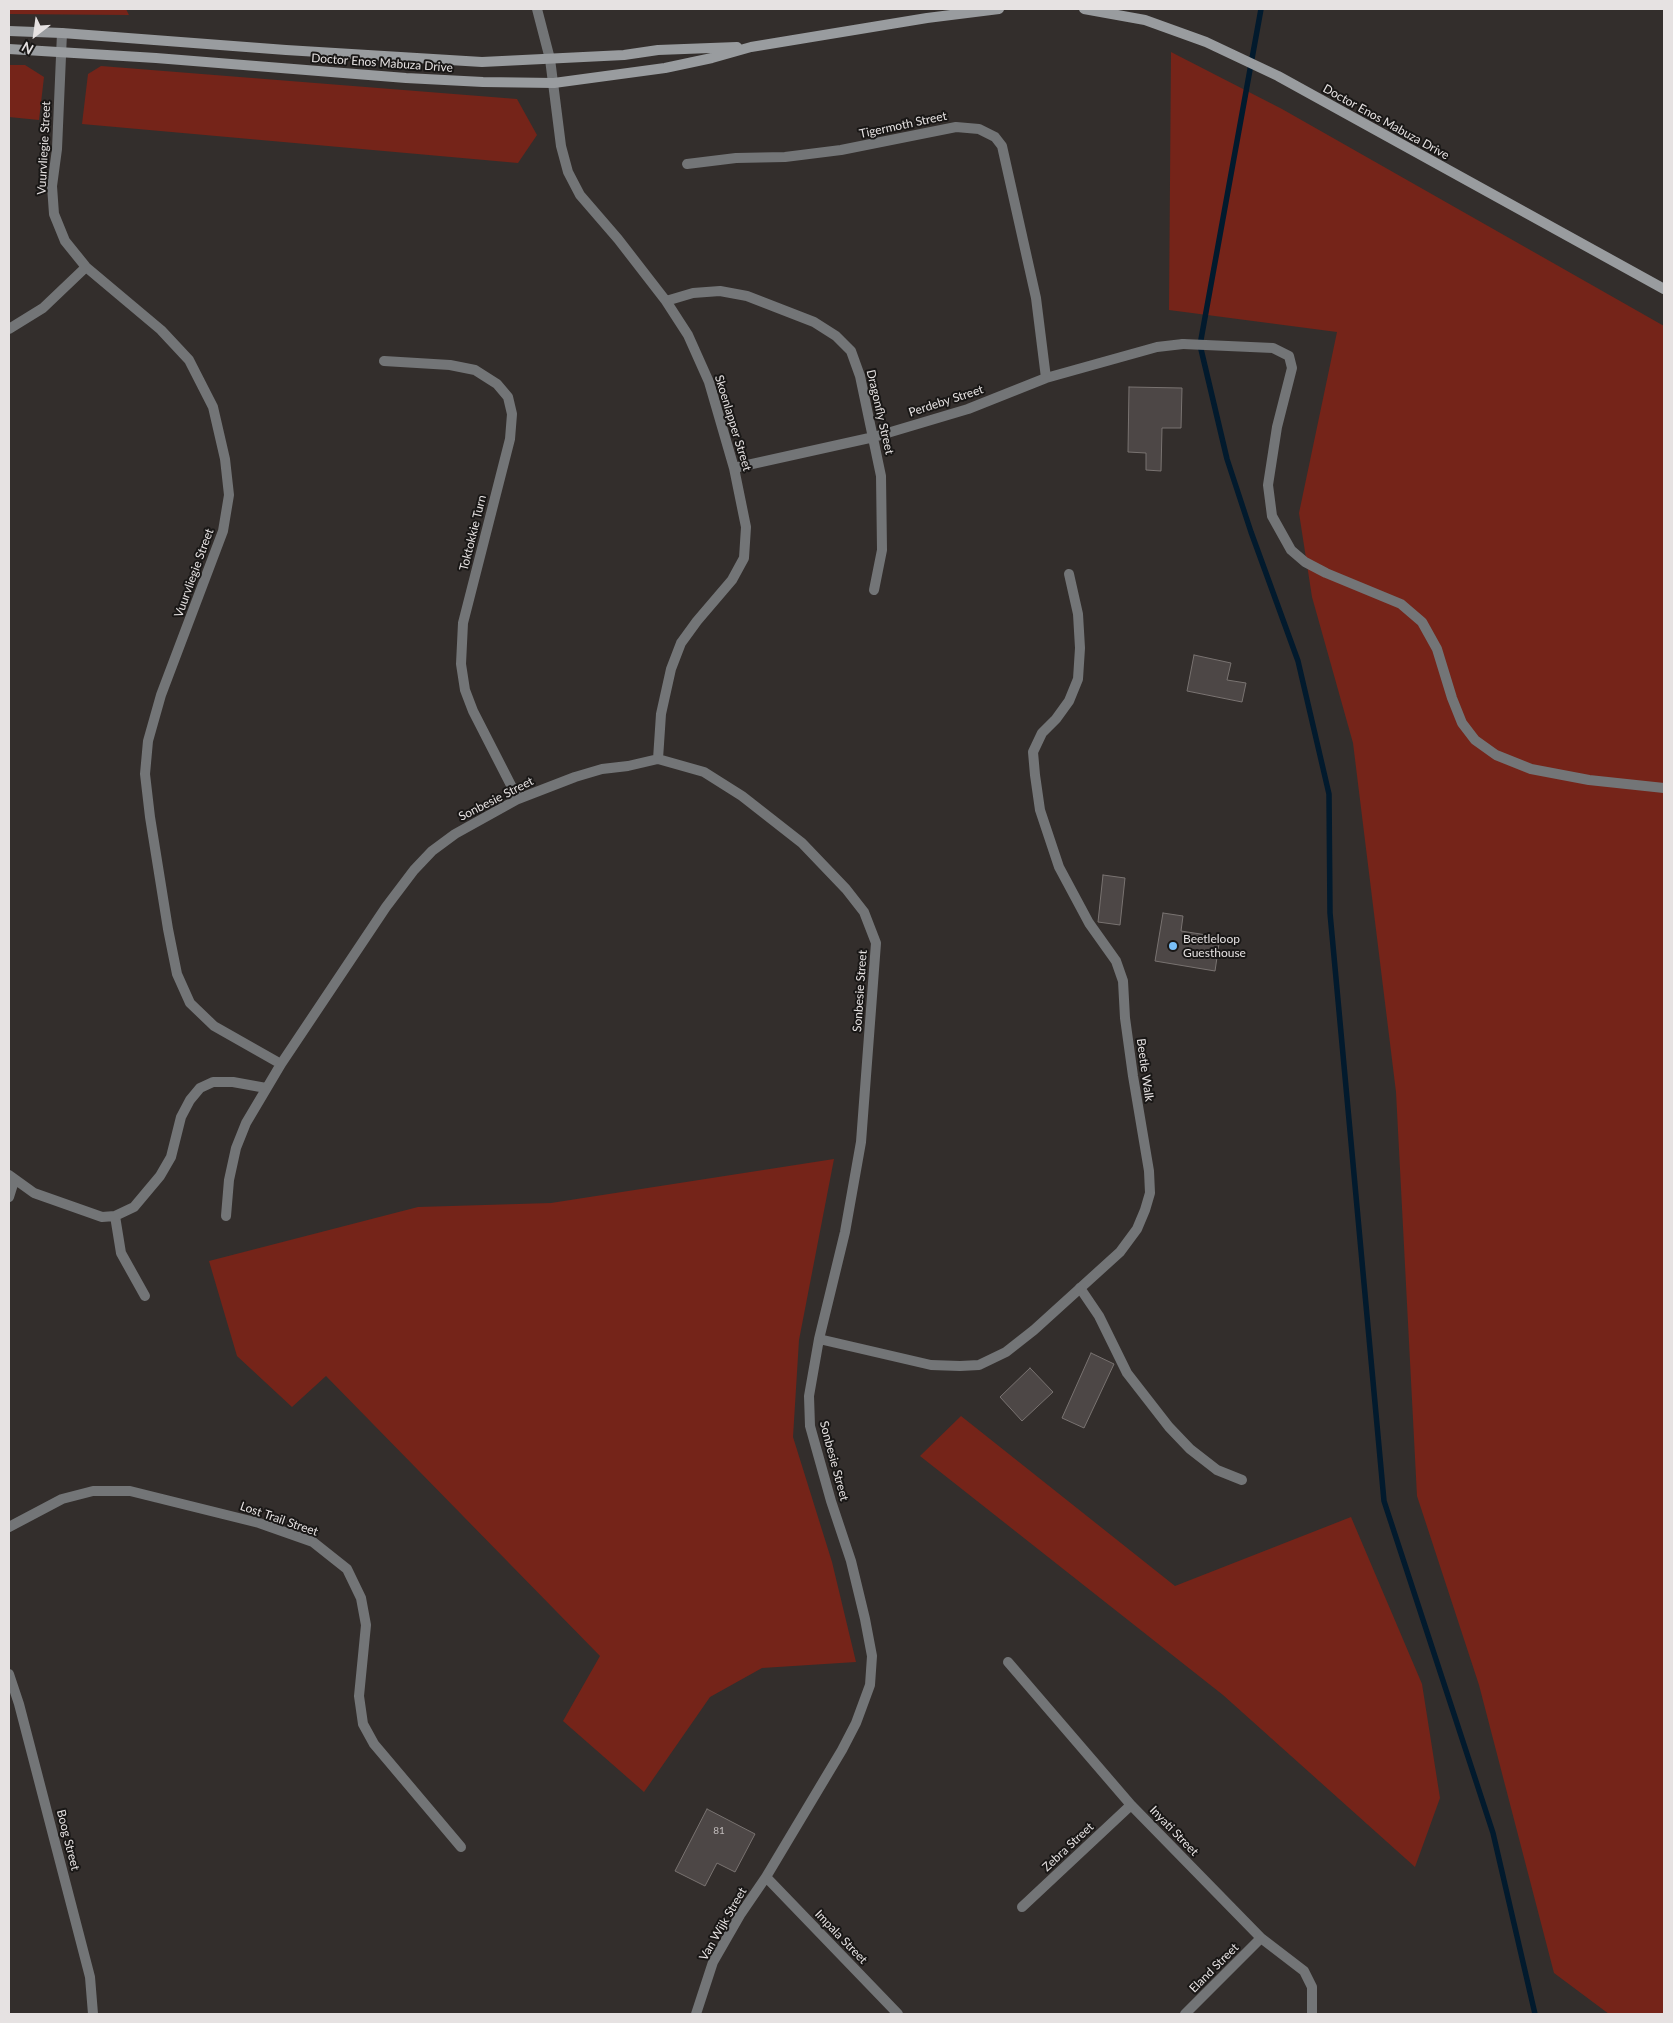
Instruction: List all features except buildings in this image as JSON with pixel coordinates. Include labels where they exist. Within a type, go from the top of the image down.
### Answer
[{"type":"main road","name":"Doctor Enos Mabuza Drive","points":[[9,48],[406,78],[554,83],[665,68],[751,47],[927,18],[999,9]]},
{"type":"main road","name":"Doctor Enos Mabuza Drive","points":[[1084,9],[1145,20],[1206,42],[1278,76],[1664,288]]},
{"type":"main road","name":"Doctor Enos Mabuza Drive","points":[[9,31],[482,62],[624,56],[706,47],[751,47]]},
{"type":"street","name":"Skoenlapper Street","points":[[536,9],[550,59],[561,146],[568,172],[580,195],[618,238],[666,301],[688,336],[709,382],[734,468],[746,527],[744,558],[732,580],[681,643],[671,669],[661,714],[658,759]]},
{"type":"street","name":"Vuurvliegie Street","points":[[62,33],[57,149],[52,186],[54,214],[65,241],[86,267],[160,330],[188,360],[214,407],[225,459],[229,495],[223,531],[161,695],[148,741],[145,774],[168,930],[177,974],[190,1003],[214,1026],[280,1064]]},
{"type":"street","name":"Tigermoth Street","points":[[687,164],[736,158],[785,157],[841,150],[956,127],[979,129],[995,137],[1002,146],[1034,289],[1044,350],[1046,378]]},
{"type":"street","points":[[9,329],[43,308],[86,267]]},
{"type":"street","name":"Dragonfly Street","points":[[666,301],[693,293],[720,291],[747,296],[814,322],[836,336],[851,350],[860,376],[881,476],[882,550],[874,590]]},
{"type":"street","name":"Perdeby Street","points":[[734,468],[874,437],[968,408],[1046,378],[1157,347],[1183,344],[1273,348],[1289,356],[1292,368],[1278,427],[1268,485],[1272,516],[1290,550],[1305,562],[1326,573],[1401,604],[1422,622],[1437,649],[1462,723],[1475,740],[1496,755],[1531,769],[1589,780],[1664,788]]},
{"type":"street","name":"Toktokkie Turn","points":[[384,361],[450,365],[475,370],[497,384],[508,397],[512,414],[510,439],[463,623],[461,664],[465,690],[473,712],[518,799]]},
{"type":"street","name":"Beetle Walk","points":[[819,1339],[931,1365],[960,1366],[979,1364],[1006,1352],[1034,1330],[1120,1252],[1137,1229],[1145,1210],[1150,1193],[1149,1171],[1131,1066],[1123,981],[1116,961],[1089,923],[1059,867],[1040,810],[1035,775],[1033,752],[1042,733],[1056,719],[1069,701],[1078,679],[1080,648],[1078,614],[1069,574]]},
{"type":"street","name":"Sonbesie Street","points":[[226,1216],[229,1180],[236,1148],[246,1123],[280,1064],[386,907],[414,870],[432,851],[455,834],[518,799],[602,768],[628,766],[658,759],[704,772],[742,796],[802,843],[846,889],[864,912],[876,943],[861,1142],[845,1232],[819,1339],[809,1396],[810,1426],[831,1501],[851,1561],[865,1619],[872,1656],[870,1685],[856,1723],[842,1750],[766,1876]]},
{"type":"street","points":[[9,1197],[12,1178],[34,1193],[102,1217],[115,1216],[134,1207],[160,1176],[171,1157],[181,1117],[190,1100],[200,1088],[213,1082],[233,1082],[266,1088]]},
{"type":"street","points":[[115,1216],[122,1253],[145,1296]]},
{"type":"street","points":[[1080,1288],[1099,1316],[1127,1373],[1169,1427],[1190,1449],[1216,1470],[1242,1480]]},
{"type":"street","name":"Lost Trail Street","points":[[9,1527],[62,1499],[94,1491],[130,1491],[260,1523],[314,1542],[347,1570],[361,1598],[366,1625],[359,1696],[363,1724],[374,1744],[461,1847]]},
{"type":"street","name":"Inyati Street","points":[[1008,1662],[1131,1805],[1260,1938],[1304,1971],[1312,1986],[1312,2014]]},
{"type":"street","name":"Boog Street","points":[[9,1674],[19,1704],[90,1977],[93,2014]]},
{"type":"street","name":"Zebra Street","points":[[1022,1907],[1131,1805]]},
{"type":"street","name":"Van Wijk Street","points":[[696,2014],[713,1962],[740,1915],[766,1876]]},
{"type":"street","name":"Impala Street","points":[[766,1876],[898,2014]]},
{"type":"street","name":"Eland Street","points":[[1185,2014],[1260,1938]]},
{"type":"shaded area","points":[[9,9],[126,9],[129,15],[9,14]]},
{"type":"shaded area","points":[[1171,52],[1282,109],[1664,326],[1664,2014],[1609,2014],[1554,1973],[1479,1685],[1417,1496],[1396,1092],[1353,743],[1312,597],[1299,513],[1337,332],[1169,310]]},
{"type":"shaded area","points":[[9,65],[25,65],[44,77],[39,120],[9,117]]},
{"type":"shaded area","points":[[101,66],[517,99],[537,135],[518,163],[82,124],[88,74]]},
{"type":"shaded area","points":[[834,1159],[799,1340],[793,1437],[832,1562],[856,1662],[762,1668],[710,1697],[644,1792],[563,1721],[600,1656],[326,1376],[292,1407],[237,1356],[209,1261],[418,1207],[551,1203]]},
{"type":"shaded area","points":[[961,1416],[1175,1586],[1351,1517],[1422,1684],[1440,1798],[1415,1867],[1223,1695],[920,1456]]},
{"type":"waterway","points":[[1261,9],[1200,345],[1227,459],[1251,532],[1298,661],[1329,794],[1330,913],[1384,1501],[1493,1833],[1535,2014]]},
{"type":"place","name":"Beetleloop Guesthouse","points":[[1173,946]]}]
